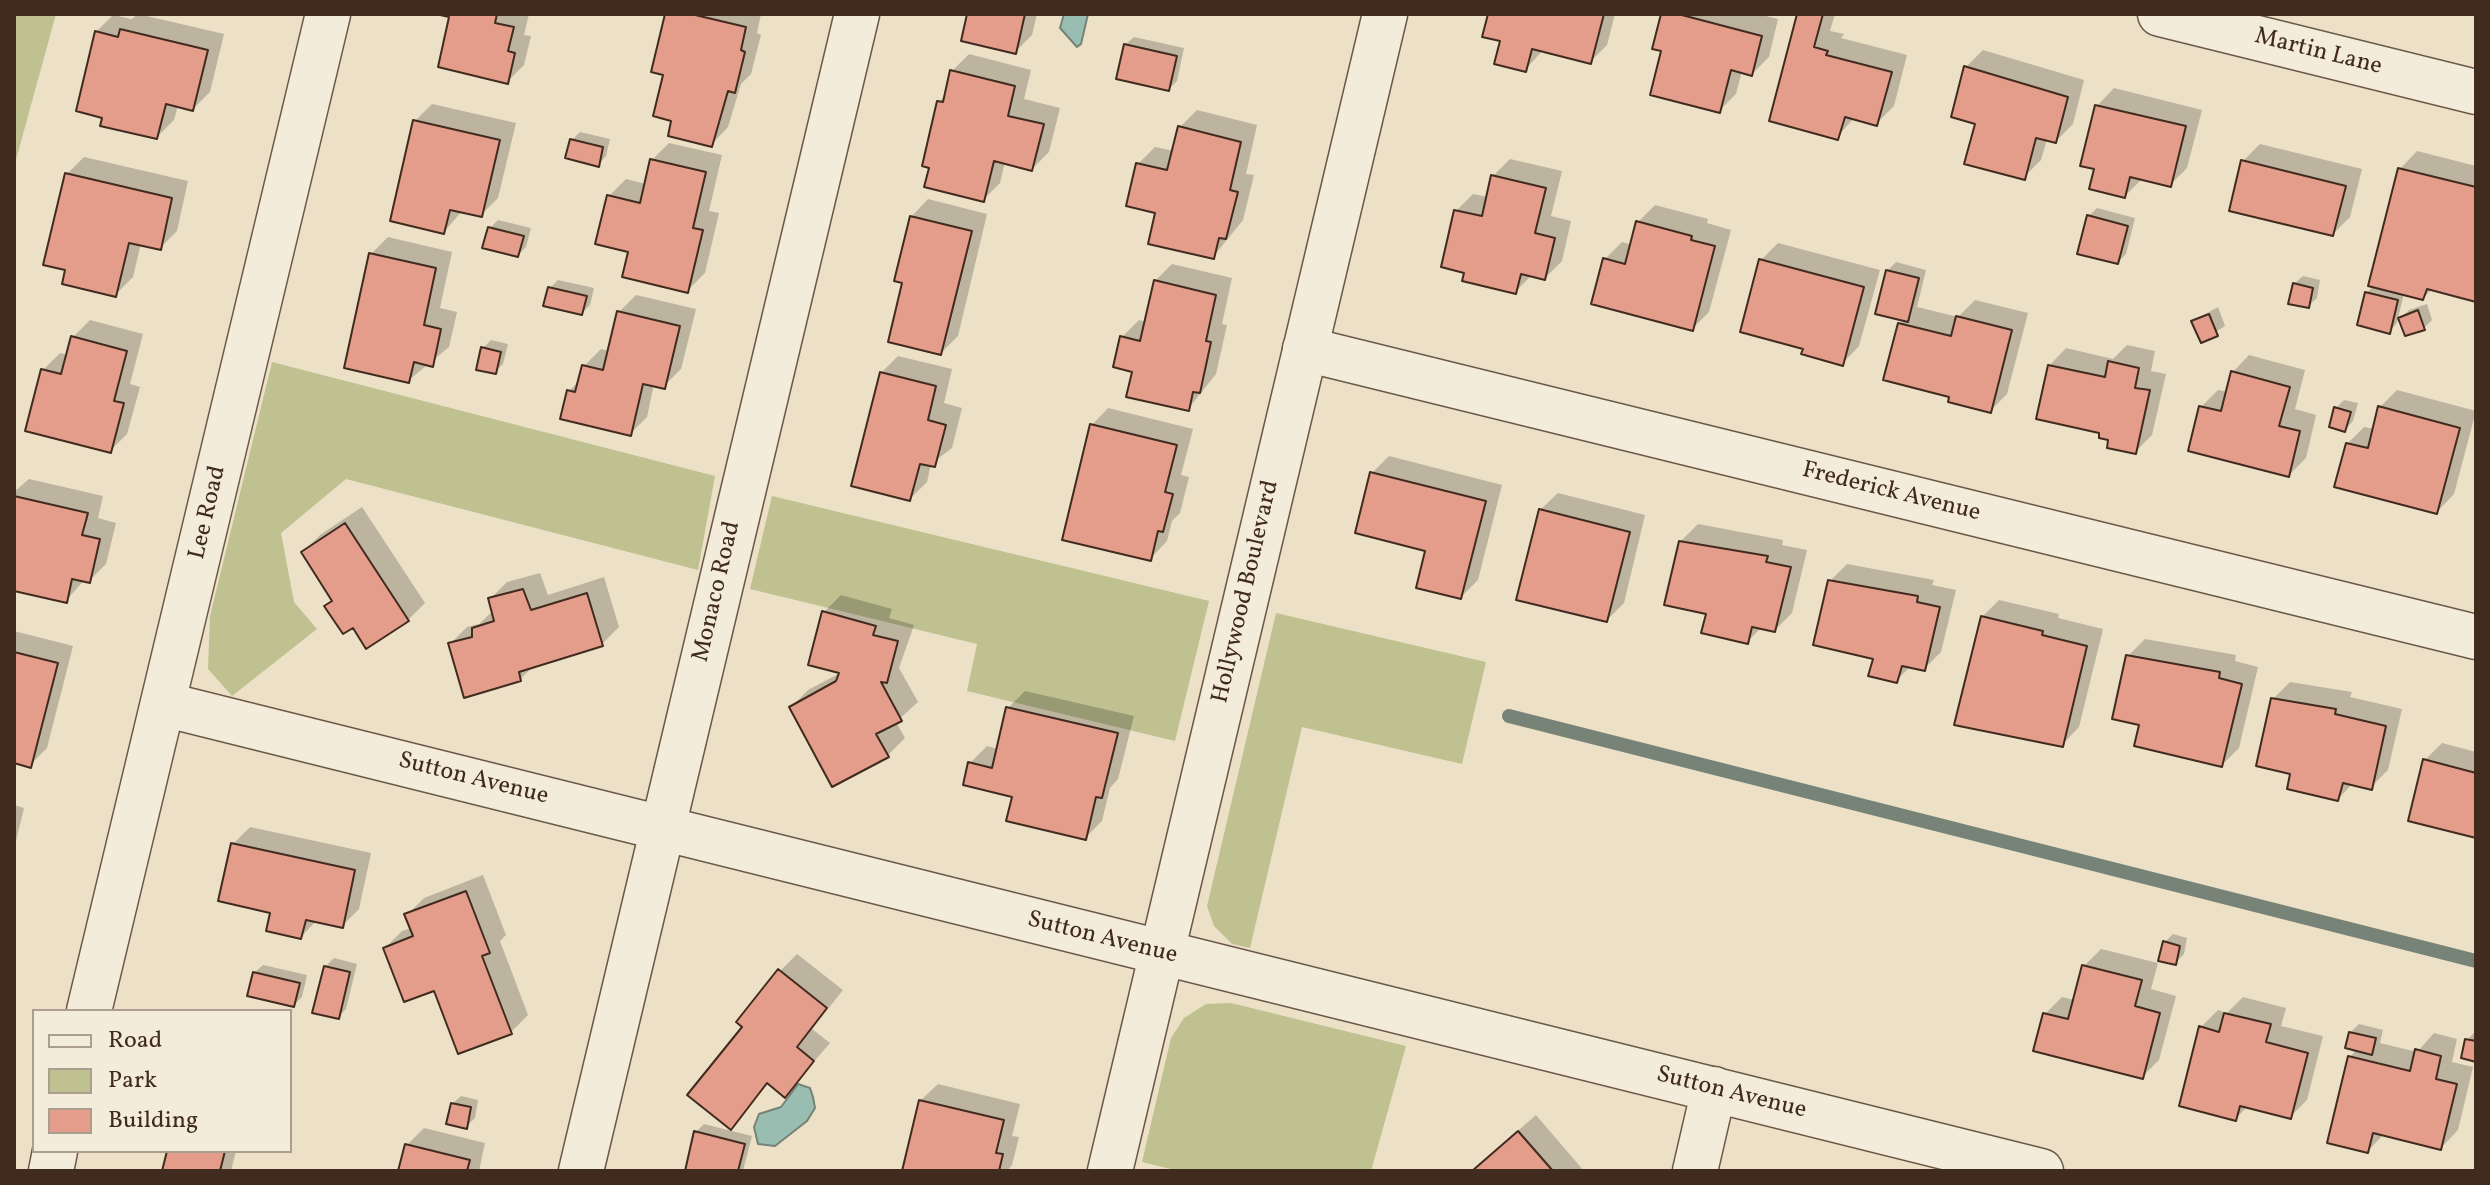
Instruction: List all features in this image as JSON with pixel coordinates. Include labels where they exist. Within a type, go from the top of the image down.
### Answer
[{"type":"street","name":"Lee Road","points":[[89,1009],[328,14]]},
{"type":"street","name":"Monaco Road","points":[[581,1171],[857,14]]},
{"type":"street","name":"Hollywood Boulevard","points":[[1110,1171],[1385,14]]},
{"type":"street","name":"Martin Lane","points":[[2160,14],[2476,92]]},
{"type":"street","name":"Frederick Avenue","points":[[1305,349],[2476,637]]},
{"type":"street","name":"Sutton Avenue","points":[[163,704],[2041,1171]]},
{"type":"street","points":[[1695,1171],[1714,1089]]},
{"type":"green space","points":[[14,14],[56,14],[14,167]]},
{"type":"green space","points":[[272,362],[715,476],[698,570],[346,479],[281,533],[294,602],[317,629],[232,696],[208,669],[210,616]]},
{"type":"green space","points":[[772,496],[1209,601],[1175,741],[967,691],[977,644],[750,589]]},
{"type":"green space","points":[[1276,613],[1486,662],[1462,764],[1302,727],[1250,948],[1232,944],[1214,926],[1207,906]]},
{"type":"green space","points":[[1231,1003],[1406,1046],[1371,1171],[1179,1171],[1142,1162],[1171,1038],[1184,1018],[1206,1004]]},
{"type":"water","points":[[1064,14],[1088,14],[1081,44],[1077,47],[1060,28]]},
{"type":"water","points":[[798,1084],[810,1088],[813,1097],[815,1108],[807,1121],[775,1146],[758,1144],[754,1127],[759,1114],[781,1107]]},
{"type":"building","points":[[436,14],[497,14],[495,23],[514,27],[508,51],[515,53],[508,84],[438,67],[449,17]]},
{"type":"building","points":[[665,14],[691,14],[746,27],[741,50],[745,52],[735,93],[728,91],[712,147],[668,136],[671,121],[653,116],[663,75],[651,72]]},
{"type":"building","points":[[967,14],[1025,14],[1016,54],[961,41]]},
{"type":"building","points":[[1488,14],[1604,14],[1591,64],[1532,49],[1526,72],[1494,64],[1500,41],[1482,37]]},
{"type":"building","points":[[1661,14],[1678,14],[1762,36],[1752,76],[1731,70],[1720,113],[1650,95],[1661,51],[1652,49]]},
{"type":"building","points":[[1797,14],[1823,14],[1814,47],[1828,51],[1826,55],[1892,72],[1877,126],[1845,117],[1838,140],[1769,121]]},
{"type":"building","points":[[120,29],[208,50],[193,111],[166,104],[157,139],[100,126],[102,118],[76,111],[95,31],[118,37]]},
{"type":"building","points":[[1124,44],[1177,56],[1169,91],[1116,79]]},
{"type":"building","points":[[1964,66],[2068,97],[2056,143],[2036,138],[2025,180],[1964,164],[1975,124],[1951,117]]},
{"type":"building","points":[[950,70],[1015,86],[1008,116],[1044,124],[1032,171],[994,161],[984,202],[924,187],[929,168],[922,166],[937,101],[943,102]]},
{"type":"building","points":[[2095,105],[2186,126],[2171,187],[2130,177],[2125,198],[2089,189],[2094,169],[2080,166]]},
{"type":"building","points":[[413,120],[500,140],[482,217],[450,210],[444,234],[390,221]]},
{"type":"building","points":[[1178,126],[1241,142],[1230,190],[1238,192],[1226,239],[1219,238],[1214,259],[1148,244],[1155,213],[1126,206],[1136,163],[1167,170]]},
{"type":"building","points":[[570,139],[603,147],[599,167],[565,158]]},
{"type":"building","points":[[650,159],[706,172],[693,228],[703,230],[688,293],[622,277],[628,252],[595,244],[607,195],[640,203]]},
{"type":"building","points":[[2241,160],[2346,186],[2333,236],[2229,211]]},
{"type":"building","points":[[2398,168],[2476,187],[2476,302],[2427,289],[2423,300],[2368,286]]},
{"type":"building","points":[[65,173],[172,198],[161,250],[129,243],[116,297],[62,284],[65,270],[43,265]]},
{"type":"building","points":[[1491,175],[1546,188],[1535,233],[1555,238],[1545,280],[1521,274],[1516,294],[1462,281],[1464,273],[1441,267],[1454,210],[1482,216]]},
{"type":"building","points":[[2087,215],[2128,226],[2118,264],[2077,254]]},
{"type":"building","points":[[910,216],[972,231],[941,355],[888,342],[902,283],[894,281]]},
{"type":"building","points":[[1636,221],[1692,236],[1691,240],[1715,246],[1693,331],[1591,304],[1603,258],[1625,264]]},
{"type":"building","points":[[488,227],[524,236],[518,257],[482,248]]},
{"type":"building","points":[[369,253],[436,268],[424,325],[441,329],[433,367],[414,362],[409,383],[344,368]]},
{"type":"building","points":[[1759,259],[1864,287],[1843,366],[1801,354],[1803,349],[1740,332]]},
{"type":"building","points":[[1886,270],[1919,278],[1908,322],[1875,314]]},
{"type":"building","points":[[1154,280],[1216,295],[1206,341],[1211,342],[1200,393],[1193,392],[1189,411],[1126,397],[1132,372],[1113,367],[1120,336],[1140,341]]},
{"type":"building","points":[[2293,283],[2313,288],[2309,308],[2288,304]]},
{"type":"building","points":[[548,287],[587,296],[582,315],[543,306]]},
{"type":"building","points":[[2365,292],[2398,300],[2390,334],[2357,325]]},
{"type":"building","points":[[2418,310],[2425,330],[2405,336],[2398,318]]},
{"type":"building","points":[[617,311],[680,326],[665,389],[643,384],[631,436],[560,419],[567,390],[575,392],[582,365],[603,370]]},
{"type":"building","points":[[2209,314],[2218,336],[2201,343],[2191,321]]},
{"type":"building","points":[[1956,316],[2012,330],[1991,413],[1948,402],[1949,397],[1883,380],[1898,323],[1951,336]]},
{"type":"building","points":[[71,336],[127,351],[114,401],[124,403],[111,453],[25,431],[41,369],[61,374]]},
{"type":"building","points":[[481,347],[501,352],[496,374],[476,370]]},
{"type":"building","points":[[2108,361],[2139,368],[2135,388],[2150,390],[2136,454],[2107,448],[2108,440],[2099,438],[2099,433],[2036,419],[2048,365],[2105,377]]},
{"type":"building","points":[[2231,371],[2290,387],[2279,426],[2300,431],[2289,477],[2188,451],[2199,406],[2221,411]]},
{"type":"building","points":[[880,372],[936,386],[928,420],[946,425],[935,467],[920,464],[910,501],[851,486]]},
{"type":"building","points":[[2378,406],[2460,428],[2437,514],[2334,487],[2346,443],[2368,448]]},
{"type":"building","points":[[2334,407],[2351,412],[2345,432],[2329,427]]},
{"type":"building","points":[[1090,424],[1177,445],[1165,492],[1173,494],[1163,532],[1158,531],[1151,561],[1062,540]]},
{"type":"building","points":[[1370,472],[1486,501],[1461,599],[1416,588],[1425,551],[1355,533]]},
{"type":"building","points":[[14,496],[88,513],[82,535],[100,539],[90,583],[72,579],[67,603],[14,591]]},
{"type":"building","points":[[1539,509],[1630,532],[1607,622],[1516,600]]},
{"type":"building","points":[[345,523],[409,621],[366,649],[353,628],[343,634],[324,606],[332,601],[301,552]]},
{"type":"building","points":[[1679,541],[1768,556],[1766,562],[1791,567],[1775,632],[1752,627],[1748,644],[1701,633],[1706,614],[1664,605]]},
{"type":"building","points":[[1828,580],[1918,596],[1917,602],[1940,607],[1925,671],[1902,666],[1897,683],[1868,676],[1873,659],[1813,645]]},
{"type":"building","points":[[523,589],[531,610],[587,593],[603,646],[519,672],[521,681],[464,698],[448,643],[472,637],[472,628],[494,621],[488,598]]},
{"type":"building","points":[[822,611],[876,626],[873,635],[898,641],[887,683],[881,682],[902,721],[876,734],[889,757],[832,787],[789,707],[836,681],[839,673],[808,665]]},
{"type":"building","points":[[1981,616],[2043,631],[2042,635],[2087,646],[2063,747],[1954,725]]},
{"type":"building","points":[[14,652],[58,663],[31,768],[14,763]]},
{"type":"building","points":[[2126,655],[2220,672],[2219,678],[2242,684],[2222,767],[2134,746],[2139,725],[2112,719]]},
{"type":"building","points":[[2271,698],[2336,709],[2335,714],[2386,726],[2372,790],[2343,783],[2338,801],[2287,789],[2290,774],[2256,766]]},
{"type":"building","points":[[1006,707],[1118,733],[1102,798],[1096,797],[1086,840],[1006,821],[1012,797],[963,785],[968,762],[992,768]]},
{"type":"building","points":[[2423,759],[2476,773],[2476,838],[2408,821]]},
{"type":"building","points":[[231,843],[355,870],[343,928],[306,920],[301,939],[266,931],[270,913],[218,901]]},
{"type":"building","points":[[466,891],[490,953],[482,956],[512,1034],[458,1054],[434,991],[404,1002],[383,948],[413,936],[404,914]]},
{"type":"building","points":[[2163,941],[2180,946],[2176,965],[2158,961]]},
{"type":"building","points":[[2082,965],[2142,980],[2135,1006],[2160,1013],[2143,1079],[2033,1051],[2043,1013],[2068,1019]]},
{"type":"building","points":[[324,966],[350,972],[339,1019],[312,1013]]},
{"type":"building","points":[[778,969],[827,1008],[797,1047],[814,1061],[785,1098],[767,1083],[731,1130],[687,1095],[742,1027],[736,1022]]},
{"type":"building","points":[[253,972],[300,983],[294,1007],[247,996]]},
{"type":"building","points":[[2224,1013],[2271,1024],[2266,1042],[2308,1053],[2291,1119],[2240,1106],[2236,1121],[2179,1106],[2199,1026],[2219,1032]]},
{"type":"building","points":[[2349,1032],[2376,1038],[2372,1055],[2345,1048]]},
{"type":"building","points":[[2465,1039],[2476,1041],[2476,1062],[2461,1058]]},
{"type":"building","points":[[2415,1049],[2441,1056],[2436,1079],[2457,1084],[2441,1150],[2373,1133],[2368,1153],[2327,1143],[2348,1056],[2410,1071]]},
{"type":"building","points":[[919,1100],[1004,1120],[996,1153],[1003,1154],[999,1171],[902,1171]]},
{"type":"building","points":[[451,1103],[471,1107],[467,1129],[446,1124]]},
{"type":"building","points":[[694,1131],[745,1144],[738,1171],[685,1171]]},
{"type":"building","points":[[1518,1131],[1553,1171],[1472,1171]]},
{"type":"building","points":[[405,1144],[470,1160],[467,1171],[398,1171]]},
{"type":"building","points":[[166,1153],[224,1153],[220,1171],[162,1171]]},
{"type":"waterway","points":[[1509,716],[2476,961]]}]
